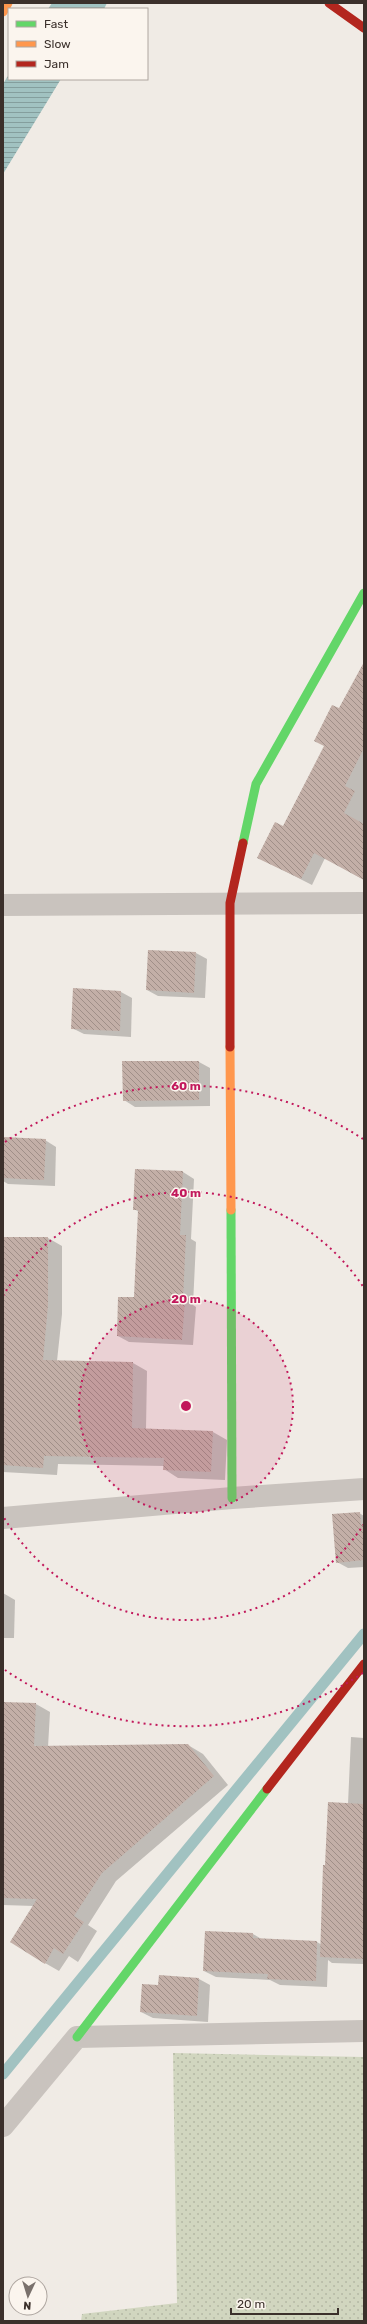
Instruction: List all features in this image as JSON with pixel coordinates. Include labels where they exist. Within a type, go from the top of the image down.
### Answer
[{"type":"street","points":[[3,12],[8,3]]},
{"type":"street","points":[[329,3],[364,28]]},
{"type":"street","points":[[232,1498],[230,903],[256,784],[364,593]]},
{"type":"street","points":[[3,905],[364,902]]},
{"type":"street","points":[[3,1518],[232,1498],[364,1489]]},
{"type":"street","points":[[3,2126],[77,2037],[364,1664]]},
{"type":"street","points":[[77,2037],[364,2031]]},
{"type":"green space","points":[[173,2053],[364,2057],[364,2321],[81,2321],[82,2314],[177,2303]]},
{"type":"water","points":[[52,3],[107,3],[104,8],[49,8]]},
{"type":"water","points":[[8,76],[8,80],[60,80],[3,174],[3,84]]},
{"type":"building","points":[[364,662],[364,748],[345,786],[355,791],[344,813],[364,824],[364,880],[314,853],[301,879],[257,858],[275,822],[283,826],[324,746],[314,741],[332,705],[339,708]]},
{"type":"building","points":[[148,950],[196,952],[194,993],[146,990]]},
{"type":"building","points":[[73,988],[121,991],[120,1031],[71,1029]]},
{"type":"building","points":[[122,1061],[199,1061],[199,1100],[123,1101]]},
{"type":"building","points":[[3,1137],[46,1139],[44,1180],[3,1178]]},
{"type":"building","points":[[135,1169],[183,1171],[180,1235],[186,1235],[183,1300],[185,1300],[182,1340],[117,1336],[118,1297],[134,1297],[138,1210],[133,1210]]},
{"type":"building","points":[[3,1237],[48,1237],[48,1305],[43,1360],[133,1362],[132,1428],[213,1431],[211,1472],[163,1470],[164,1458],[44,1456],[43,1468],[3,1465]]},
{"type":"building","points":[[360,1512],[361,1525],[364,1524],[364,1560],[336,1563],[332,1514]]},
{"type":"building","points":[[3,1702],[36,1703],[34,1746],[188,1744],[214,1776],[102,1873],[74,1916],[84,1922],[63,1954],[54,1948],[45,1964],[10,1942],[37,1899],[3,1898]]},
{"type":"building","points":[[328,1802],[364,1804],[364,1959],[320,1957],[323,1865],[325,1865]]},
{"type":"building","points":[[205,1931],[253,1933],[253,1938],[317,1941],[316,1981],[267,1979],[268,1974],[203,1971]]},
{"type":"building","points":[[159,1975],[199,1978],[197,2016],[140,2012],[142,1984],[158,1985]]},
{"type":"waterway","points":[[3,2074],[364,1634]]},
{"type":"traffic: fast","points":[[243,843],[256,784],[364,593]]},
{"type":"traffic: fast","points":[[231,1210],[232,1498]]},
{"type":"traffic: fast","points":[[77,2037],[267,1789]]},
{"type":"traffic: slow","points":[[3,12],[8,3]]},
{"type":"traffic: slow","points":[[230,1047],[231,1210]]},
{"type":"traffic: jam","points":[[329,3],[364,28]]},
{"type":"traffic: jam","points":[[230,1047],[230,903],[243,843]]},
{"type":"traffic: jam","points":[[267,1789],[364,1664]]}]
